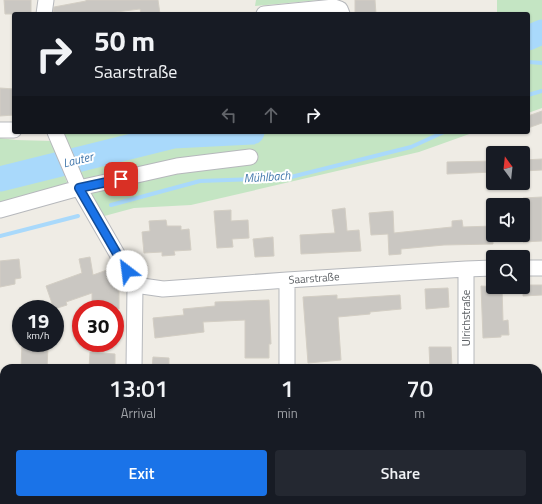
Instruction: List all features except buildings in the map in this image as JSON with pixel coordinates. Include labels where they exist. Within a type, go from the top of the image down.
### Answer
[{"type":"street","points":[[44,12],[46,0]]},
{"type":"street","points":[[284,12],[334,7],[340,9],[341,12]]},
{"type":"street","points":[[0,130],[12,130]]},
{"type":"street","points":[[56,134],[79,188],[135,285],[134,364]]},
{"type":"street","points":[[0,210],[79,188],[177,166],[250,157]]},
{"type":"street","name":"Saarstraße","points":[[135,285],[163,289],[486,268]]},
{"type":"street","points":[[530,268],[542,268]]},
{"type":"street","name":"Ulrichstraße","points":[[466,269],[466,364]]},
{"type":"street","points":[[287,280],[287,364]]},
{"type":"green space","points":[[256,0],[320,0],[255,6]]},
{"type":"green space","points":[[497,0],[542,0],[542,108],[530,112],[530,12],[497,12]]},
{"type":"green space","points":[[58,134],[469,134],[419,152],[191,205],[134,208],[97,218]]},
{"type":"green space","points":[[0,138],[52,141],[68,185],[0,202]]},
{"type":"waterway","name":"Lauter","points":[[530,37],[542,32]]},
{"type":"waterway","name":"Mühlbach","points":[[530,62],[542,63]]},
{"type":"waterway","name":"Mühlbach","points":[[530,94],[542,91]]},
{"type":"waterway","name":"Lauter","points":[[0,179],[173,136],[212,134]]},
{"type":"waterway","name":"Mühlbach","points":[[111,205],[200,181],[287,178],[411,147],[440,134]]},
{"type":"waterway","name":"Mühlbach","points":[[0,236],[78,216]]},
{"type":"route","points":[[121,179],[79,188],[127,271]]}]
